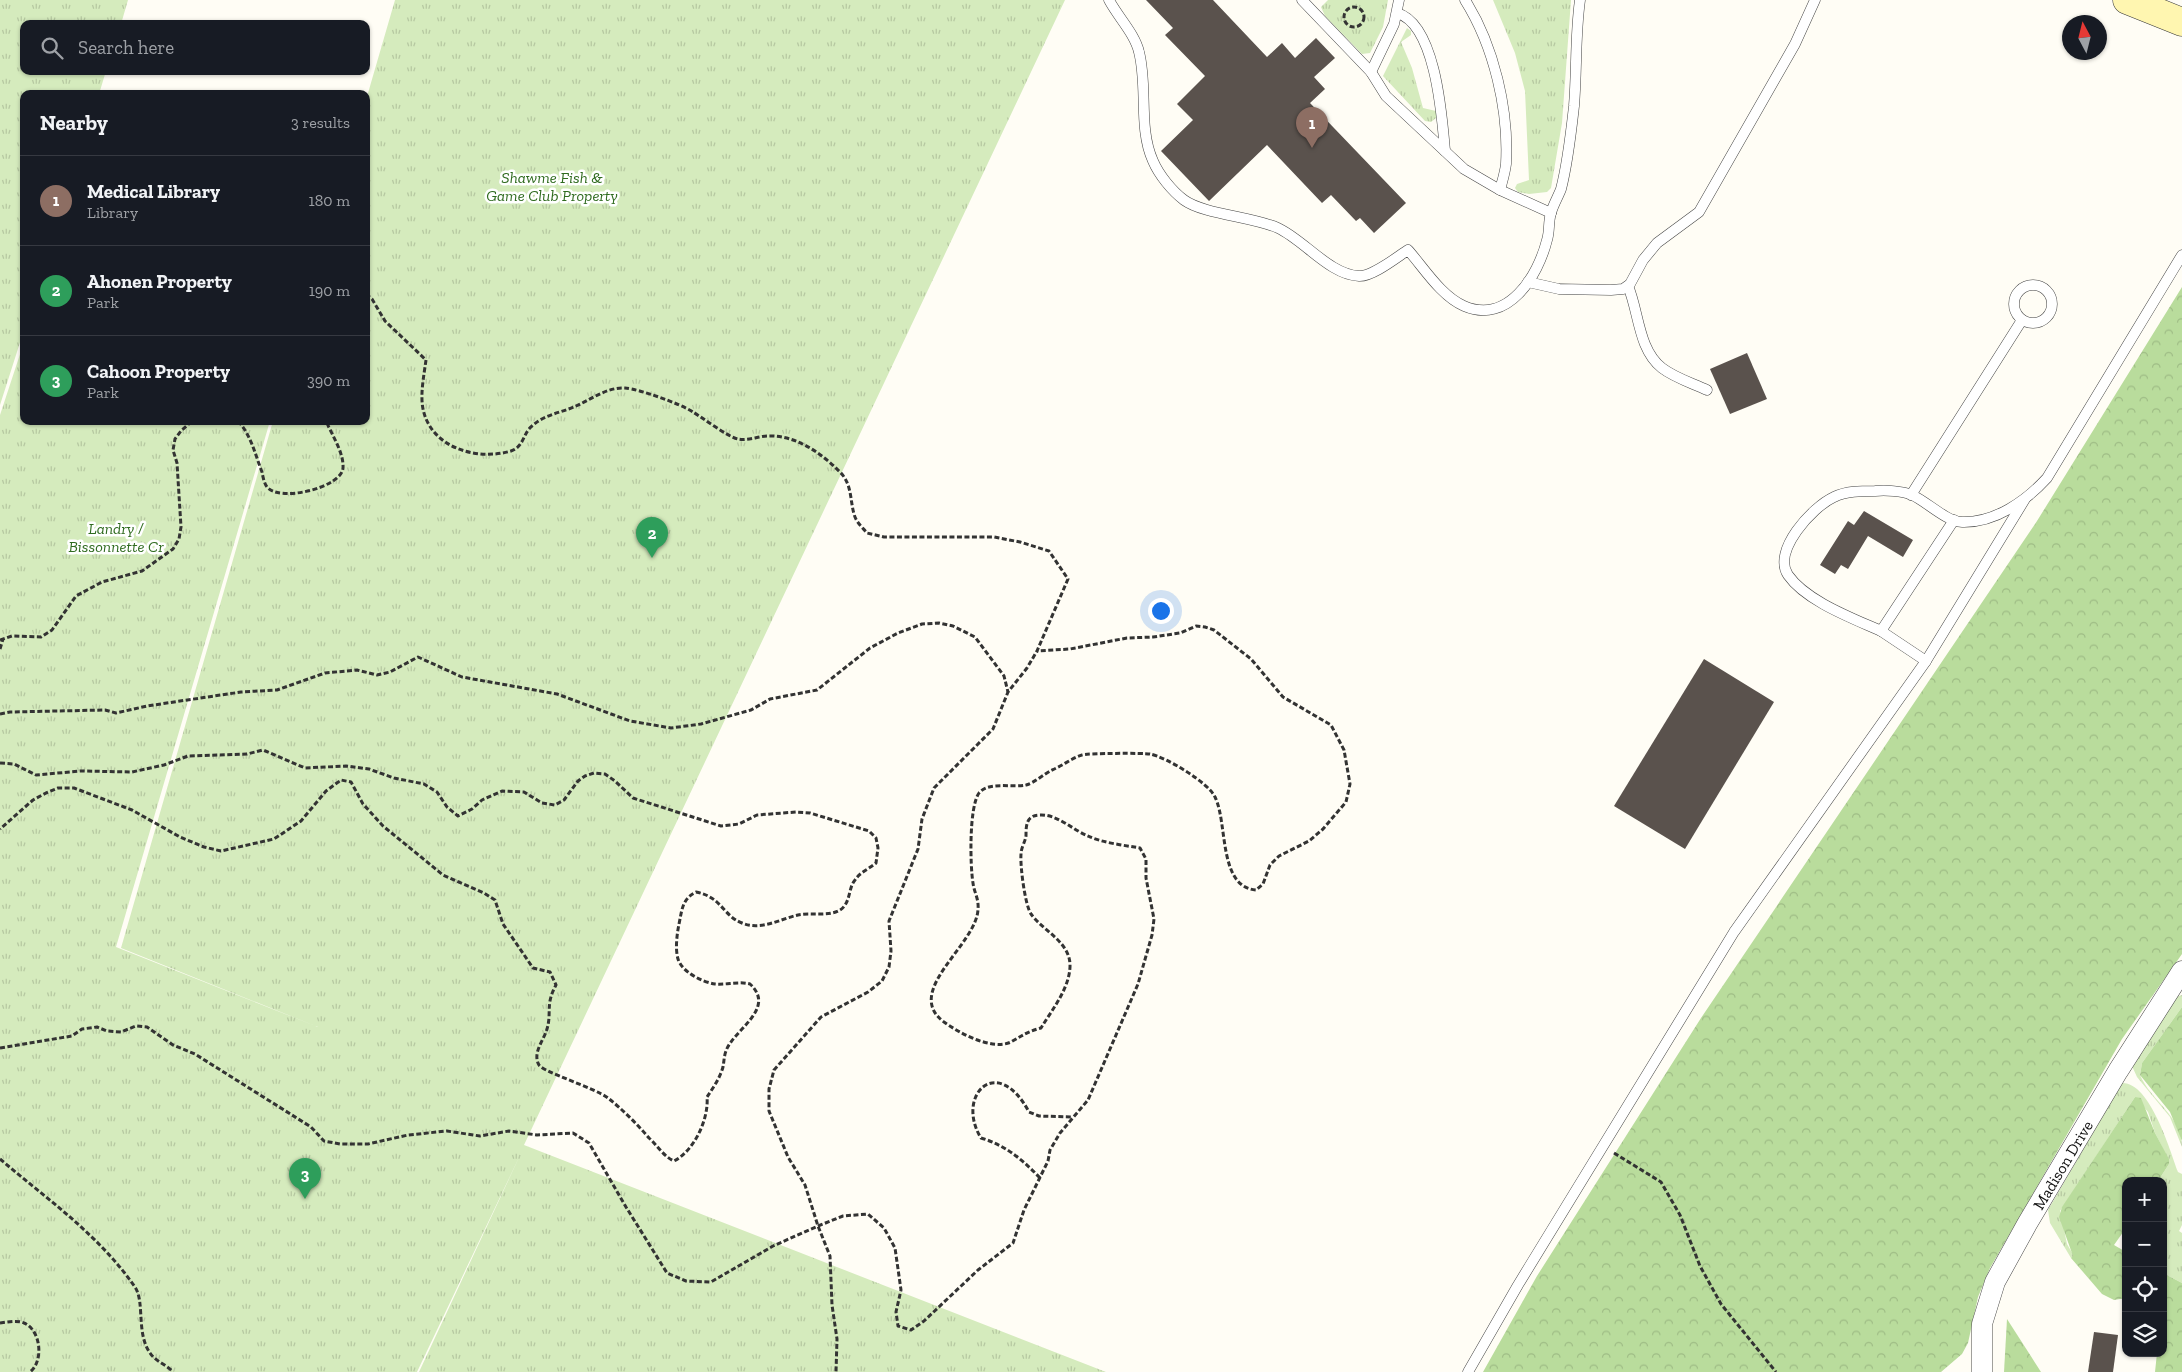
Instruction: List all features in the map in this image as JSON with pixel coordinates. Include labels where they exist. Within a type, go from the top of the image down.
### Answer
[{"type":"street","points":[[2127,0],[2182,22]]},
{"type":"street","name":"Madison Drive","points":[[1982,1372],[1982,1324],[1995,1282],[2027,1224],[2118,1071],[2182,971]]},
{"type":"lane","points":[[1109,0],[1139,51],[1143,80],[1146,134],[1153,161],[1168,183],[1184,201],[1278,228],[1298,239],[1336,268],[1355,276],[1362,277],[1371,273],[1408,250],[1447,295],[1465,306],[1483,310],[1504,306],[1517,297],[1533,276],[1548,240],[1551,213],[1560,191],[1572,128],[1576,83],[1576,30],[1580,0]]},
{"type":"lane","points":[[1371,72],[1394,24],[1398,0]]},
{"type":"lane","points":[[1465,0],[1489,51],[1499,94],[1506,137],[1506,166],[1500,190]]},
{"type":"lane","points":[[1708,390],[1672,374],[1654,359],[1644,342],[1628,286],[1643,260],[1658,243],[1700,212],[1795,44],[1815,0]]},
{"type":"lane","points":[[1309,2],[1371,72],[1386,96],[1472,176],[1551,213]]},
{"type":"lane","points":[[1397,13],[1410,18],[1428,53],[1438,81],[1445,151]]},
{"type":"lane","points":[[1926,661],[1881,631],[1847,616],[1800,587],[1789,576],[1784,566],[1783,559],[1788,546],[1816,508],[1834,497],[1850,492],[1877,490],[1912,494],[1954,520],[1961,522],[1985,518],[2012,508],[2025,499],[2046,478],[2182,255]]},
{"type":"lane","points":[[1528,282],[1559,289],[1611,290],[1628,286]]},
{"type":"lane","points":[[1912,494],[2022,320]]},
{"type":"lane","points":[[1468,1372],[1734,932],[1926,661],[2025,499]]},
{"type":"lane","points":[[1881,631],[1954,520]]},
{"type":"path","points":[[1354,7],[1361,9],[1365,19],[1362,25],[1356,28],[1349,27],[1344,18],[1345,12],[1354,7]]},
{"type":"path","points":[[370,297],[385,320],[426,360],[423,408],[429,428],[442,439],[464,452],[492,455],[510,451],[522,444],[530,427],[546,416],[575,407],[611,389],[626,388],[638,390],[690,410],[738,439],[770,436],[786,438],[806,444],[842,473],[851,491],[854,515],[866,533],[884,537],[994,537],[1020,542],[1049,551],[1068,579],[1037,651],[1027,668],[1008,692],[993,729],[934,788],[922,819],[918,849],[889,921],[891,951],[889,967],[882,982],[868,992],[821,1017],[774,1070],[768,1089],[769,1111],[788,1157],[805,1185],[830,1256],[832,1304],[837,1339],[836,1372]]},
{"type":"path","points":[[0,649],[2,639],[12,636],[41,637],[52,630],[76,596],[102,582],[142,571],[173,549],[179,540],[181,527],[177,463],[173,450],[175,439],[188,425]]},
{"type":"path","points":[[242,425],[247,431],[267,486],[274,493],[294,495],[339,478],[343,470],[342,458],[328,425]]},
{"type":"path","points":[[0,714],[10,712],[105,710],[116,713],[213,696],[277,690],[325,673],[357,670],[377,675],[383,674],[418,657],[462,678],[557,694],[630,721],[670,728],[701,724],[751,710],[770,699],[817,690],[870,648],[898,633],[922,624],[939,623],[953,626],[975,637],[1004,676],[1008,692]]},
{"type":"path","points":[[0,1048],[72,1036],[82,1029],[97,1027],[107,1031],[121,1032],[136,1026],[148,1027],[173,1045],[195,1054],[311,1127],[324,1142],[368,1144],[408,1135],[446,1130],[480,1136],[509,1131],[538,1135],[573,1133],[589,1143],[667,1273],[686,1281],[711,1282],[773,1246],[818,1226],[843,1216],[868,1214],[884,1228],[895,1248],[901,1290],[896,1320],[898,1326],[911,1330],[924,1321],[978,1270],[1013,1243],[1024,1210],[1040,1178],[1050,1150],[1060,1133],[1088,1100],[1109,1054],[1147,959],[1154,919],[1146,878],[1146,859],[1140,848],[1088,837],[1054,818],[1042,814],[1029,818],[1025,826],[1026,838],[1021,852],[1020,870],[1030,913],[1067,949],[1070,966],[1065,987],[1041,1028],[1019,1036],[1010,1042],[997,1045],[976,1039],[955,1030],[941,1020],[933,1010],[930,1000],[932,988],[977,919],[978,901],[973,883],[970,848],[974,804],[979,793],[986,788],[1028,784],[1083,755],[1151,754],[1191,773],[1215,796],[1222,823],[1226,857],[1231,869],[1242,886],[1249,890],[1256,890],[1263,884],[1270,865],[1279,856],[1309,841],[1323,829],[1346,802],[1350,784],[1344,750],[1331,725],[1283,697],[1251,659],[1214,630],[1196,626],[1180,633],[1127,638],[1070,649],[1037,651]]},
{"type":"path","points":[[0,763],[14,764],[36,775],[81,771],[132,772],[164,765],[188,756],[247,754],[263,750],[305,768],[346,766],[369,769],[394,778],[424,784],[437,792],[447,807],[458,816],[502,791],[515,790],[524,792],[542,803],[555,805],[564,800],[578,781],[585,776],[594,773],[605,774],[634,798],[721,826],[739,824],[757,816],[774,813],[810,813],[869,831],[876,838],[878,848],[876,863],[860,874],[853,882],[846,904],[840,910],[798,915],[780,922],[758,926],[746,925],[736,921],[709,894],[696,892],[688,896],[683,904],[678,928],[678,959],[686,970],[699,979],[714,984],[750,984],[756,990],[758,997],[752,1020],[734,1038],[726,1051],[723,1067],[714,1086],[706,1097],[708,1108],[698,1133],[684,1156],[674,1161],[666,1158],[648,1137],[607,1097],[576,1081],[543,1070],[536,1058],[548,1029],[548,1005],[556,985],[550,972],[533,968],[503,924],[495,900],[484,893],[443,875],[383,826],[363,804],[351,782],[341,780],[333,785],[306,816],[274,840],[222,851],[204,847],[180,837],[151,818],[74,788],[58,788],[33,800],[11,822],[0,829]]},
{"type":"path","points":[[1040,1178],[1012,1152],[994,1141],[981,1138],[974,1127],[974,1112],[979,1089],[986,1083],[996,1082],[1009,1087],[1021,1098],[1029,1112],[1039,1116],[1073,1117]]},
{"type":"path","points":[[1603,1146],[1662,1182],[1680,1215],[1700,1266],[1720,1304],[1776,1372]]},
{"type":"path","points":[[0,1159],[82,1225],[124,1272],[137,1290],[141,1333],[150,1354],[173,1372]]},
{"type":"path","points":[[0,1323],[24,1323],[30,1327],[40,1353],[38,1362],[30,1372]]},
{"type":"green space","points":[[0,0],[128,0],[122,20],[20,20],[20,75],[105,75],[100,90],[20,90],[20,342],[0,405]]},
{"type":"green space","points":[[395,0],[1065,0],[524,1145],[1106,1372],[419,1372],[522,1151],[417,1372],[0,1372],[0,415],[20,354],[20,425],[269,425],[116,947],[318,1027],[121,948],[272,425],[370,425],[369,90]]},
{"type":"green space","points":[[1328,0],[1388,0],[1383,27],[1370,53],[1362,54],[1325,16],[1321,7]]},
{"type":"green space","points":[[1493,0],[1571,0],[1562,123],[1551,188],[1547,192],[1529,194],[1518,192],[1515,188],[1517,184],[1529,180],[1525,91],[1515,53]]},
{"type":"green space","points":[[1407,28],[1411,31],[1411,35],[1401,42],[1412,68],[1423,108],[1436,111],[1436,118],[1431,122],[1425,121],[1383,76]]},
{"type":"green space","points":[[2182,287],[2182,954],[2122,1039],[1990,1268],[1978,1297],[1968,1343],[1962,1354],[1941,1372],[1483,1372],[1537,1276],[1701,1018],[2037,521]]},
{"type":"green space","points":[[2182,995],[2182,1007],[2142,1063],[2140,1075],[2151,1093],[2172,1117],[2181,1136],[2182,1147],[2170,1117],[2137,1077],[2132,1066],[2176,997]]},
{"type":"green space","points":[[2182,1007],[2182,1141],[2170,1112],[2140,1075],[2142,1063]]},
{"type":"green space","points":[[2122,1083],[2132,1086],[2141,1093],[2158,1119],[2178,1172],[2182,1174],[2182,1225],[2179,1231],[2182,1233],[2182,1283],[2167,1275],[2167,1177],[2161,1177],[2169,1164],[2169,1160],[2155,1133],[2148,1112],[2135,1097],[2060,1211],[2067,1244],[2074,1256],[2071,1258],[2050,1223],[2048,1210]]},
{"type":"green space","points":[[2135,1097],[2141,1098],[2155,1133],[2169,1159],[2169,1164],[2161,1177],[2122,1177],[2122,1234],[2114,1245],[2122,1250],[2122,1299],[2114,1300],[2102,1294],[2071,1258],[2073,1256],[2059,1217],[2062,1207]]},
{"type":"green space","points":[[2167,1275],[2182,1283],[2182,1372],[2155,1372],[2157,1357],[2167,1357]]},
{"type":"green space","points":[[2007,1319],[2041,1372],[2004,1372]]},
{"type":"building","points":[[1146,0],[1213,0],[1267,57],[1282,43],[1295,58],[1316,38],[1335,58],[1314,77],[1325,89],[1310,103],[1406,203],[1374,233],[1360,218],[1356,221],[1331,195],[1322,203],[1267,145],[1209,201],[1161,151],[1193,120],[1177,104],[1205,76],[1165,35],[1173,28]]},
{"type":"building","points":[[1747,353],[1767,399],[1730,414],[1710,369]]},
{"type":"building","points":[[1864,511],[1913,540],[1903,557],[1868,536],[1848,569],[1841,565],[1835,574],[1820,565],[1848,521],[1854,525]]},
{"type":"building","points":[[1704,659],[1774,702],[1685,849],[1614,806]]},
{"type":"building","points":[[2094,1332],[2118,1335],[2113,1372],[2088,1372]]},
{"type":"place","name":"Medical Library","points":[[1312,148]]},
{"type":"place","name":"Ahonen Property","points":[[652,558]]},
{"type":"place","name":"Cahoon Property","points":[[305,1199]]},
{"type":"park label","name":"Shawme Fish & Game Club Property","points":[[552,186]]},
{"type":"park label","name":"Landry / Bissonnette Cr","points":[[116,537]]}]
